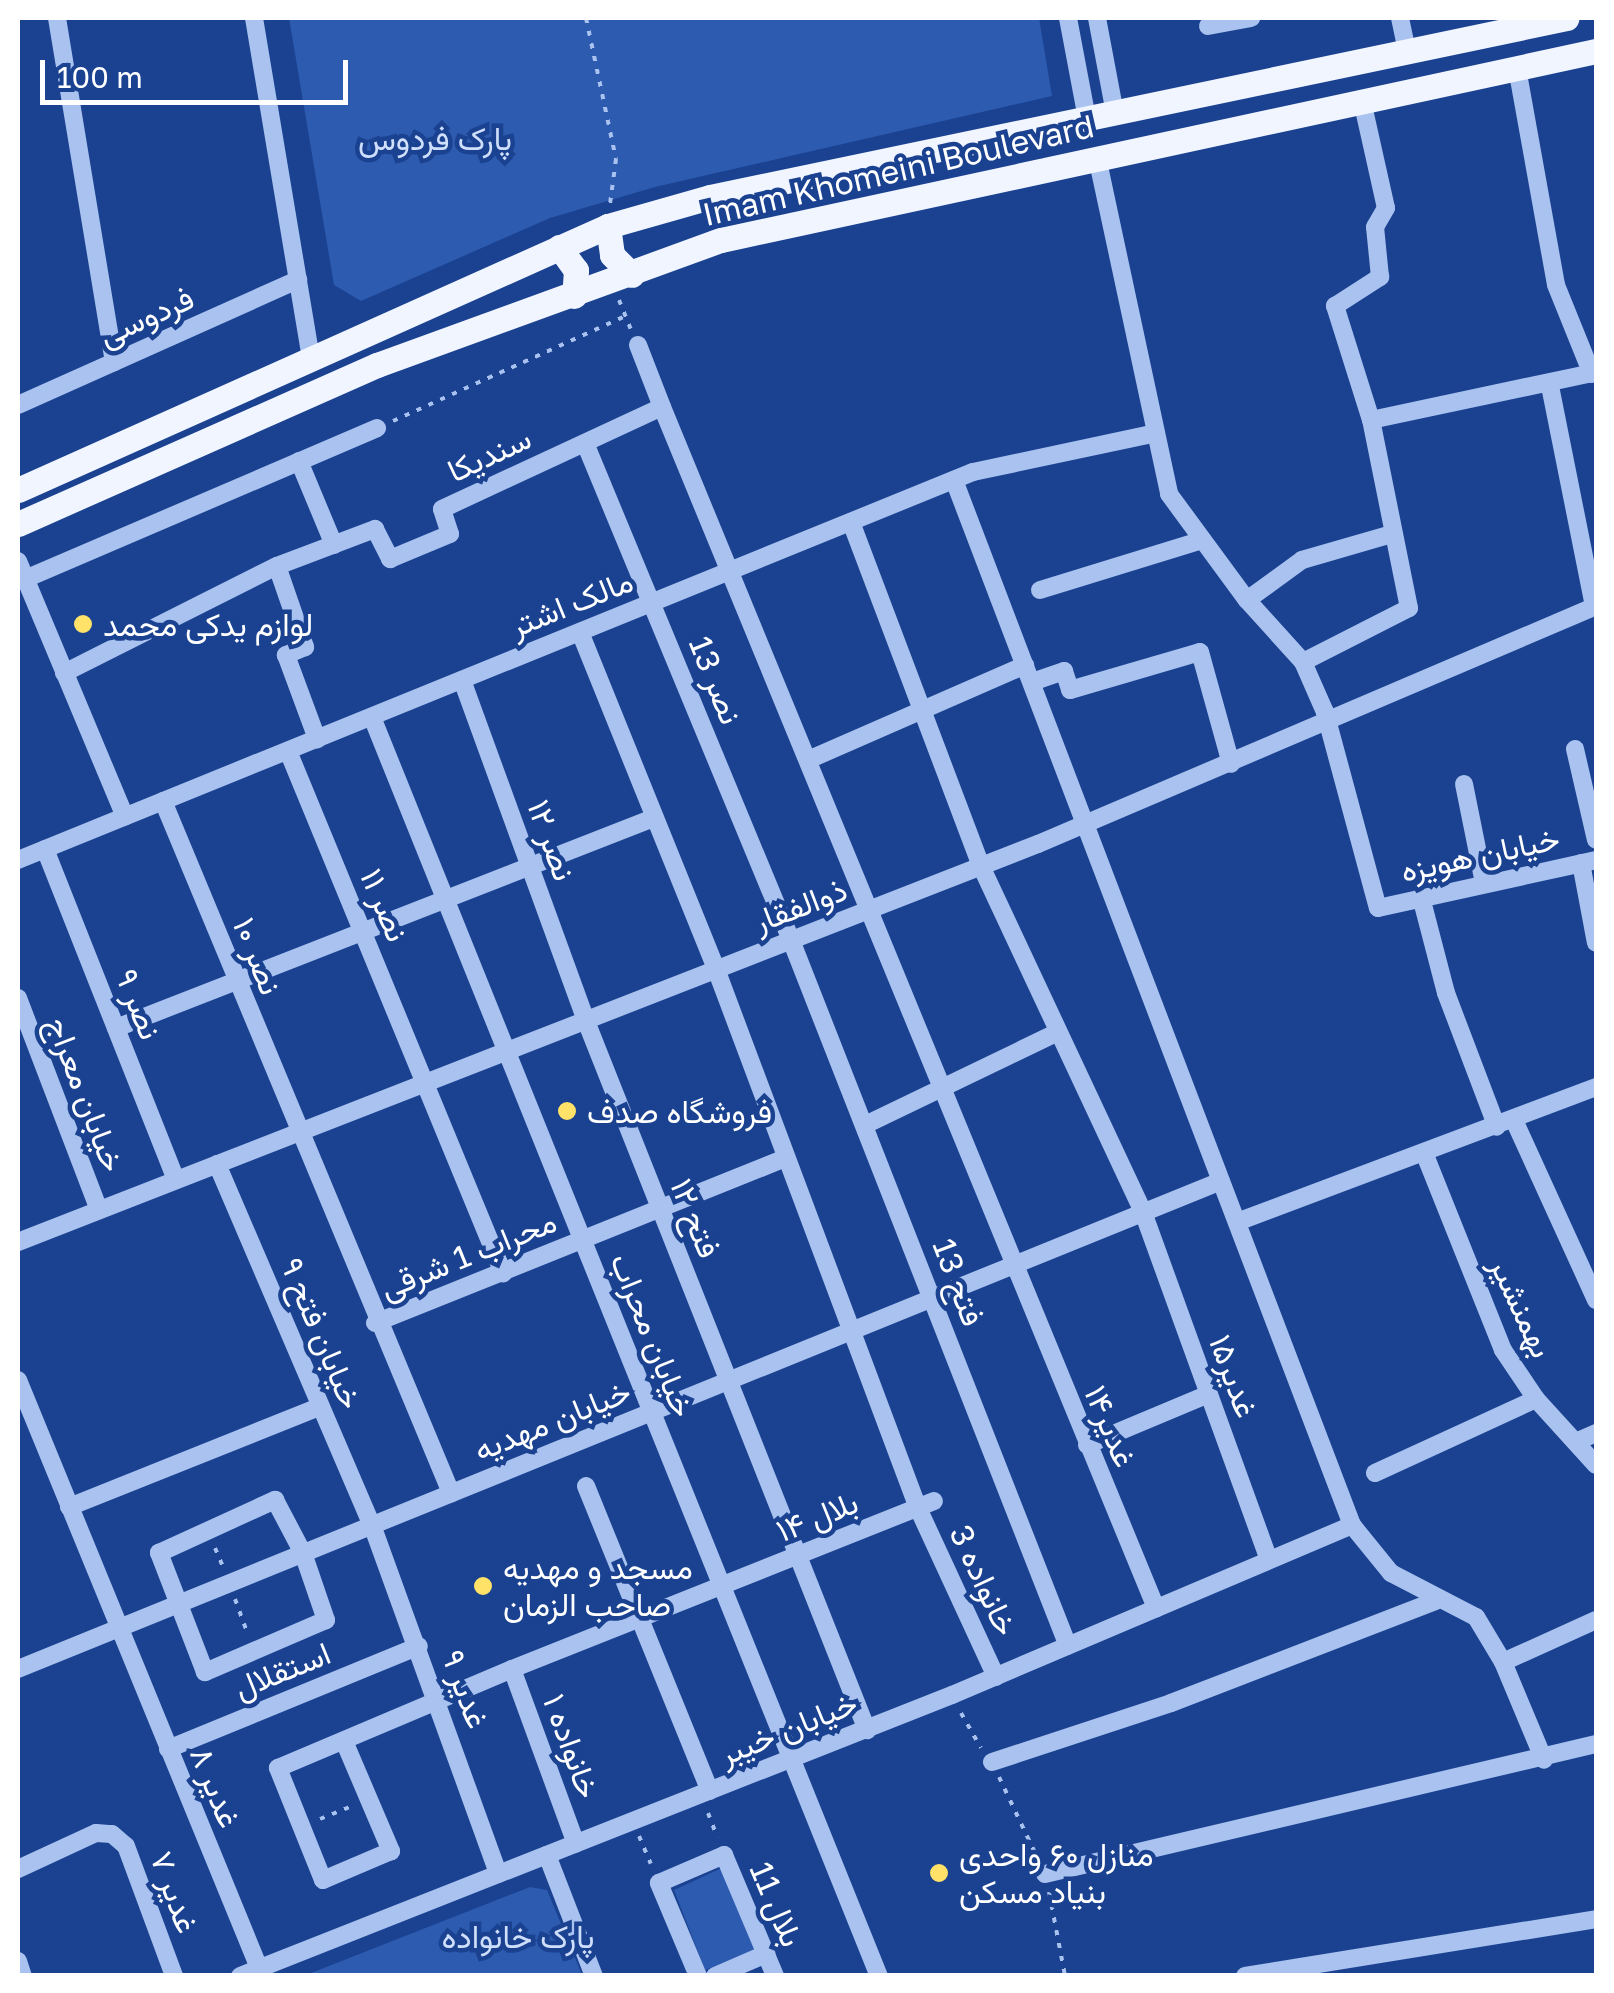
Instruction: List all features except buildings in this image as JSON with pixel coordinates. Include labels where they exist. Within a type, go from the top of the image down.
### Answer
[{"type":"main road","name":"Imam Khomeini Boulevard","points":[[18,490],[608,226],[710,197],[1567,18]]},
{"type":"main road","name":"Imam Khomeini Boulevard","points":[[18,524],[377,365],[721,240],[1596,51]]},
{"type":"main road","points":[[608,226],[612,255],[622,278]]},
{"type":"main road","points":[[559,247],[576,270],[574,296]]},
{"type":"street","points":[[58,18],[114,362]]},
{"type":"street","points":[[254,18],[311,357]]},
{"type":"street","points":[[1068,18],[1087,118]]},
{"type":"street","points":[[1097,18],[1115,113]]},
{"type":"street","points":[[1208,26],[1251,18]]},
{"type":"street","points":[[1400,18],[1407,51]]},
{"type":"street","points":[[1371,420],[1550,386],[1594,373],[1556,285],[1517,68]]},
{"type":"street","points":[[1303,662],[1409,608],[1371,420],[1336,306],[1380,277],[1375,228],[1386,208],[1362,101]]},
{"type":"street","points":[[1097,157],[1169,494],[1247,600],[1303,662],[1328,724]]},
{"type":"street","name":"فردوسی","points":[[18,406],[298,280]]},
{"type":"street","points":[[638,345],[732,570]]},
{"type":"street","points":[[1550,386],[1595,607]]},
{"type":"street","name":"سندیکا","points":[[64,673],[277,566],[375,529],[390,559],[450,534],[442,509],[662,407]]},
{"type":"street","points":[[125,817],[21,570],[377,428]]},
{"type":"street","name":"مالک اشتر","points":[[18,860],[954,480],[1156,433]]},
{"type":"street","name":"نصر 13","points":[[585,443],[791,940]]},
{"type":"street","points":[[299,461],[334,544]]},
{"type":"street","points":[[954,480],[1352,1525],[1392,1573],[1436,1601],[1476,1617],[1503,1662],[1544,1760]]},
{"type":"street","name":"غدیر۱۵","points":[[851,522],[981,866],[1143,1212],[1269,1560]]},
{"type":"street","points":[[1247,600],[1302,560],[1392,534]]},
{"type":"street","points":[[1040,590],[1203,540]]},
{"type":"street","points":[[277,566],[305,647],[286,656],[317,739]]},
{"type":"street","name":"غدیر۱۴","points":[[732,570],[1011,1266],[1156,1608]]},
{"type":"street","name":"ذوالفقار","points":[[19,1237],[99,1210],[981,866],[1328,724],[1595,607]]},
{"type":"street","name":"خانواده 3","points":[[580,632],[651,820],[716,970],[850,1332],[996,1677]]},
{"type":"street","points":[[808,760],[922,710],[1029,674],[1064,671],[1070,690],[1200,652],[1231,764]]},
{"type":"street","name":"نصر ۱۲","points":[[462,680],[586,1020]]},
{"type":"street","name":"خیابان محراب","points":[[372,716],[879,1976]]},
{"type":"street","name":"خیابان هویزه","points":[[1328,724],[1378,908],[1589,861]]},
{"type":"street","points":[[1575,749],[1596,840]]},
{"type":"street","name":"نصر ۱۱","points":[[288,751],[504,1272]]},
{"type":"street","points":[[1464,784],[1484,884]]},
{"type":"street","name":"نصر ۱۰","points":[[163,801],[375,1324],[451,1493]]},
{"type":"street","points":[[116,1028],[651,820]]},
{"type":"street","name":"نصر ۹","points":[[45,849],[176,1180]]},
{"type":"street","points":[[1589,861],[1596,943]]},
{"type":"street","points":[[1421,897],[1446,993],[1506,1123],[1588,1260],[1596,1300]]},
{"type":"street","name":"فتح 13","points":[[791,940],[1068,1646]]},
{"type":"street","name":"خیابان معراج","points":[[18,998],[99,1210]]},
{"type":"street","name":"فتح ۱۲","points":[[586,1020],[867,1730]]},
{"type":"street","points":[[865,1125],[1058,1032]]},
{"type":"street","points":[[1236,1222],[1596,1087]]},
{"type":"street","name":"بهمنشیر","points":[[1425,1154],[1503,1350],[1536,1399],[1596,1465]]},
{"type":"street","name":"محراب 1 شرقی","points":[[375,1324],[786,1158]]},
{"type":"street","name":"خیابان فتح ۹","points":[[217,1164],[372,1525]]},
{"type":"street","name":"خیابان مهدیه","points":[[18,1669],[1221,1181]]},
{"type":"street","name":"غدیر ۸","points":[[18,1380],[258,1968]]},
{"type":"street","points":[[1086,1445],[1209,1394]]},
{"type":"street","points":[[1375,1473],[1536,1399]]},
{"type":"street","points":[[69,1507],[321,1406]]},
{"type":"street","points":[[1578,1441],[1596,1432]]},
{"type":"street","points":[[586,1486],[705,1793]]},
{"type":"street","points":[[275,1500],[303,1553],[326,1620],[205,1672],[178,1604],[158,1553],[275,1500]]},
{"type":"street","name":"بلال ۱۴","points":[[302,1826],[278,1768],[512,1669],[926,1505]]},
{"type":"street","name":"غدیر ۹","points":[[372,1525],[440,1702],[498,1874]]},
{"type":"street","name":"خیابان خیبر","points":[[240,1976],[867,1730],[1352,1525]]},
{"type":"street","points":[[992,1762],[1171,1703],[1436,1601]]},
{"type":"street","points":[[1503,1662],[1596,1620]]},
{"type":"street","name":"استقلال","points":[[168,1749],[418,1646]]},
{"type":"street","name":"خانواده ۱","points":[[512,1669],[576,1844]]},
{"type":"street","points":[[302,1826],[323,1880],[391,1851],[344,1742]]},
{"type":"street","points":[[1045,1874],[1544,1760],[1596,1744]]},
{"type":"street","name":"غدیر ۷","points":[[18,1869],[96,1834],[112,1834],[126,1846],[174,1976]]},
{"type":"street","points":[[547,1855],[594,1976]]},
{"type":"street","points":[[698,1976],[659,1883],[724,1856]]},
{"type":"street","name":"بلال 11","points":[[724,1856],[775,1976]]},
{"type":"street","points":[[1245,1976],[1596,1919]]},
{"type":"street","points":[[715,1976],[766,1954]]},
{"type":"street","points":[[18,1961],[23,1976]]},
{"type":"path","points":[[586,18],[616,158],[608,226]]},
{"type":"path","points":[[622,278],[626,316],[638,345]]},
{"type":"path","points":[[377,428],[626,316]]},
{"type":"path","points":[[952,1695],[992,1762],[1045,1874],[1065,1976]]},
{"type":"path","points":[[705,1793],[724,1856]]},
{"type":"path","points":[[302,1826],[369,1799]]},
{"type":"path","points":[[633,1822],[659,1883]]},
{"type":"green space","name":"پارک فردوس","points":[[289,18],[1039,18],[1052,96],[655,187],[550,218],[361,301],[334,285]]},
{"type":"green space","points":[[724,1867],[756,1949],[705,1970],[674,1890]]},
{"type":"green space","name":"پارک خانواده","points":[[530,1887],[547,1890],[582,1975],[306,1975]]},
{"type":"place","name":"لوازم یدکی محمد","points":[[83,624]]},
{"type":"place","name":"فروشگاه صدف","points":[[567,1111]]},
{"type":"place","name":"مسجد و مهدیه صاحب الزمان","points":[[483,1586]]},
{"type":"place","name":"منازل ۶۰ واحدی بنیاد مسکن","points":[[939,1873]]}]
